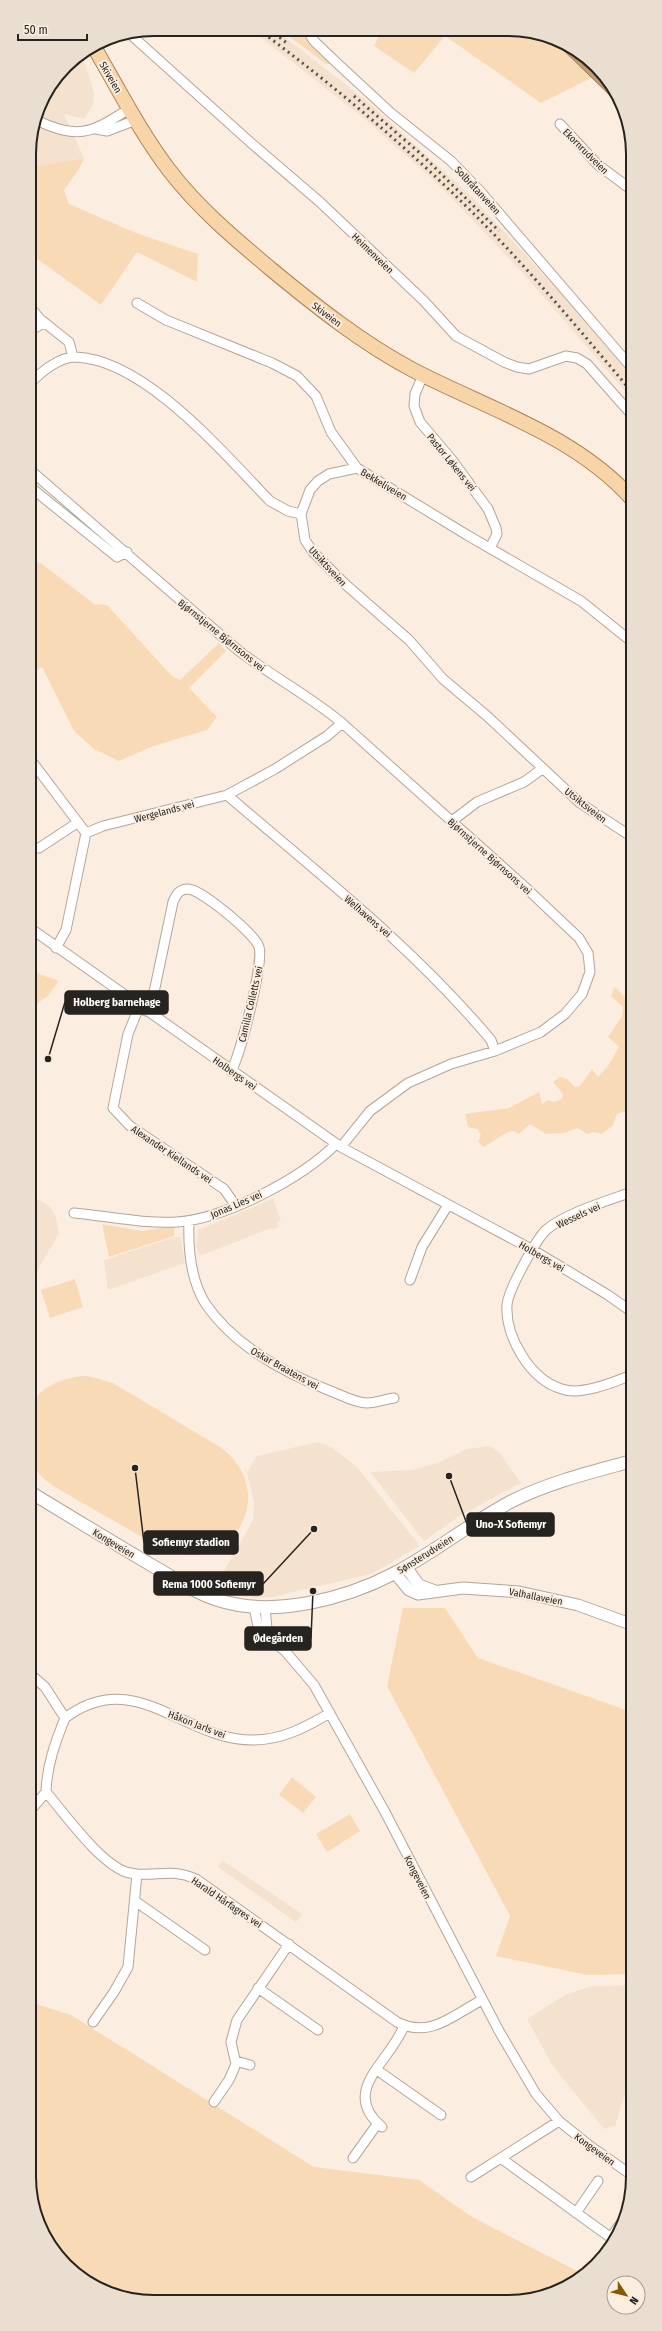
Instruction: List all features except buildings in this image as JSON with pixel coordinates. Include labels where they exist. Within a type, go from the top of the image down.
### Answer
[{"type":"main road","name":"Skiveien","points":[[96,51],[133,114],[178,182],[237,240],[345,327],[381,351],[423,375],[540,431],[571,449],[606,473],[626,493]]},
{"type":"main road","name":"Sønsterudveien","points":[[260,1607],[287,1606],[324,1599],[360,1587],[406,1567],[482,1519],[521,1497],[565,1480],[626,1463]]},
{"type":"main road","name":"Kongeveien","points":[[36,1496],[197,1591],[226,1603],[260,1607]]},
{"type":"street","name":"Solbråtanveien","points":[[311,36],[314,41],[391,113],[451,161],[480,191],[626,361]]},
{"type":"street","name":"Heimenveien","points":[[134,38],[250,142],[321,203],[424,301],[456,336],[504,362],[517,367],[529,369],[566,356],[577,358],[587,364],[626,408]]},
{"type":"street","points":[[40,122],[67,132],[96,129],[133,114]]},
{"type":"street","name":"Ekornrudveien","points":[[560,124],[598,165],[626,186]]},
{"type":"street","name":"Bekkeliveien","points":[[137,303],[166,320],[272,362],[297,376],[316,396],[334,437],[357,468],[581,601],[626,637]]},
{"type":"street","points":[[36,314],[44,323],[69,342],[73,357]]},
{"type":"street","points":[[36,327],[44,323]]},
{"type":"street","points":[[36,378],[44,370],[73,357],[105,363],[126,373],[159,394],[179,410],[270,500],[288,511],[300,514],[310,490],[318,481],[329,474],[357,468]]},
{"type":"street","name":"Pastor Løkens vei","points":[[423,375],[415,394],[414,406],[420,422],[452,460],[488,509],[496,528],[496,534],[490,548]]},
{"type":"street","name":"Bjørnstjerne Bjørnsons vei","points":[[36,475],[127,552],[186,606],[239,651],[264,670],[324,708],[342,723],[452,821],[579,938],[588,953],[590,972],[582,994],[564,1014],[541,1032],[495,1051],[451,1064],[408,1083],[370,1111],[338,1146]]},
{"type":"street","points":[[36,492],[118,557],[127,552]]},
{"type":"street","name":"Utsiktsveien","points":[[300,514],[305,540],[313,552],[344,584],[409,640],[443,679],[487,716],[580,803],[626,833]]},
{"type":"street","name":"Wergelands vei","points":[[86,833],[103,826],[227,794],[275,769],[327,736],[342,723]]},
{"type":"street","points":[[36,767],[86,833],[66,930],[56,948]]},
{"type":"street","points":[[452,821],[477,802],[524,782],[542,769]]},
{"type":"street","name":"Welhavens vei","points":[[227,794],[369,915],[437,979],[491,1040],[495,1051]]},
{"type":"street","points":[[39,848],[77,823]]},
{"type":"street","name":"Camilla Colletts vei","points":[[143,1009],[153,997],[173,902],[178,893],[183,889],[190,889],[201,894],[244,928],[257,942],[260,948],[258,974],[239,1054],[231,1071]]},
{"type":"street","name":"Holbergs vei","points":[[36,933],[338,1146],[533,1250],[608,1295],[626,1308]]},
{"type":"street","name":"Alexander Kiellands vei","points":[[143,1009],[128,1034],[113,1108],[130,1126],[224,1189],[236,1206]]},
{"type":"street","name":"Jonas Lies vei","points":[[74,1213],[158,1222],[190,1221],[217,1214],[236,1206],[306,1168],[338,1146]]},
{"type":"street","name":"Wessels vei","points":[[626,1195],[554,1225],[539,1238],[510,1291],[507,1317],[523,1356],[536,1373],[562,1390],[572,1391],[597,1387],[626,1377]]},
{"type":"street","points":[[410,1280],[424,1243],[448,1205]]},
{"type":"street","name":"Oskar Braatens vei","points":[[190,1221],[188,1238],[192,1267],[204,1302],[219,1320],[246,1346],[294,1375],[350,1399],[367,1403],[394,1398]]},
{"type":"street","name":"Valhallaveien","points":[[406,1567],[418,1585],[435,1591]]},
{"type":"street","name":"Valhallaveien","points":[[394,1573],[413,1593],[424,1595],[435,1591],[469,1588],[532,1594],[590,1609],[626,1623]]},
{"type":"street","name":"Kongeveien","points":[[260,1607],[257,1628],[261,1633],[271,1638],[291,1657],[314,1685],[385,1812],[482,2000],[536,2094],[559,2121],[590,2146],[626,2171]]},
{"type":"street","points":[[36,1679],[45,1686],[65,1718],[53,1748],[47,1773],[46,1792],[36,1804]]},
{"type":"street","name":"Håkon Jarls vei","points":[[65,1718],[86,1705],[108,1698],[134,1700],[210,1731],[252,1740],[273,1739],[304,1728],[330,1713]]},
{"type":"street","name":"Harald Hårfagres vei","points":[[46,1792],[96,1852],[116,1867],[137,1874],[171,1872],[184,1873],[196,1879],[404,2026],[422,2029],[437,2025],[482,2000]]},
{"type":"street","points":[[93,2022],[114,1992],[128,1967],[137,1874]]},
{"type":"street","points":[[135,1901],[205,1950]]},
{"type":"street","points":[[214,2102],[230,2080],[236,2061],[231,2042],[234,2029],[241,2012],[289,1944]]},
{"type":"street","points":[[258,1988],[318,2030]]},
{"type":"street","points":[[353,2158],[380,2125],[368,2113],[364,2096],[368,2083],[399,2039],[404,2026]]},
{"type":"street","points":[[236,2061],[250,2065]]},
{"type":"street","points":[[377,2070],[441,2116]]},
{"type":"street","points":[[471,2177],[502,2159],[559,2121]]},
{"type":"street","points":[[502,2159],[610,2236]]},
{"type":"street","points":[[576,2213],[598,2181]]},
{"type":"shaded area","points":[[259,36],[284,36],[368,102],[471,196],[573,306],[626,369],[626,392],[523,273],[438,184],[366,120]]},
{"type":"shaded area","points":[[288,36],[304,36],[331,64],[326,64]]},
{"type":"shaded area","points":[[379,36],[445,36],[414,73],[374,46]]},
{"type":"shaded area","points":[[445,36],[516,36],[539,40],[565,51],[593,77],[541,103]]},
{"type":"shaded area","points":[[564,50],[580,60],[602,82],[610,96]]},
{"type":"shaded area","points":[[83,59],[94,94],[93,105],[84,119],[64,114],[84,158],[36,166],[36,146],[40,123],[48,102],[60,82]]},
{"type":"shaded area","points":[[84,158],[79,169],[64,190],[69,204],[136,233],[198,254],[197,282],[137,252],[101,305],[36,258],[36,166]]},
{"type":"shaded area","points":[[36,562],[41,563],[94,604],[107,605],[172,676],[180,680],[219,643],[226,651],[189,688],[217,717],[207,730],[154,746],[119,761],[94,749],[74,731],[42,667],[36,671]]},
{"type":"shaded area","points":[[36,973],[59,981],[48,996],[36,1004]]},
{"type":"shaded area","points":[[615,987],[626,998],[626,1111],[617,1114],[613,1125],[602,1134],[594,1132],[587,1134],[578,1128],[564,1133],[546,1134],[530,1124],[519,1134],[513,1131],[509,1132],[483,1147],[478,1141],[481,1136],[478,1129],[468,1127],[465,1114],[509,1108],[539,1092],[542,1104],[548,1100],[554,1102],[562,1099],[563,1094],[553,1082],[560,1077],[567,1079],[575,1087],[580,1086],[592,1069],[598,1077],[608,1066],[619,1047],[608,1037],[622,1016],[623,1007],[611,996]]},
{"type":"shaded area","points":[[36,1198],[50,1207],[56,1216],[59,1234],[36,1272]]},
{"type":"shaded area","points":[[273,1199],[281,1220],[277,1223],[279,1227],[272,1230],[271,1228],[200,1256],[196,1246],[198,1230]]},
{"type":"shaded area","points":[[102,1224],[142,1231],[174,1226],[174,1236],[109,1257]]},
{"type":"shaded area","points":[[174,1237],[181,1237],[185,1263],[108,1290],[104,1260]]},
{"type":"shaded area","points":[[75,1279],[83,1307],[50,1318],[41,1290]]},
{"type":"shaded area","points":[[79,1376],[88,1376],[113,1383],[220,1447],[238,1464],[246,1484],[248,1504],[242,1523],[230,1539],[214,1550],[192,1555],[168,1552],[45,1480],[36,1469],[36,1398],[46,1388],[53,1384]]},
{"type":"shaded area","points":[[318,1442],[331,1447],[356,1466],[420,1546],[371,1574],[272,1597],[253,1598],[214,1589],[253,1520],[254,1503],[247,1472],[257,1456]]},
{"type":"shaded area","points":[[490,1446],[499,1452],[521,1483],[461,1515],[424,1541],[370,1472],[412,1470],[440,1462],[467,1449]]},
{"type":"shaded area","points":[[403,1608],[445,1608],[478,1658],[626,1710],[626,1974],[587,1975],[496,1956],[510,1916],[387,1686]]},
{"type":"shaded area","points":[[292,1777],[316,1797],[303,1813],[279,1795]]},
{"type":"shaded area","points":[[350,1814],[360,1831],[327,1852],[316,1834]]},
{"type":"shaded area","points":[[222,1860],[302,1914],[296,1922],[218,1867]]},
{"type":"shaded area","points":[[626,1985],[626,2091],[615,2126],[604,2129],[552,2065],[527,2019],[565,1995],[592,1986]]},
{"type":"shaded area","points":[[36,2004],[71,2015],[314,2167],[419,2180],[472,2217],[579,2272],[546,2289],[516,2295],[146,2295],[116,2289],[102,2283],[82,2271],[60,2249],[48,2229],[38,2200],[36,2185]]},
{"type":"railway","points":[[267,36],[344,96],[398,142],[450,190],[496,236],[536,280],[626,385]]},
{"type":"railway","points":[[278,36],[288,44]]},
{"type":"railway","points":[[354,96],[421,154],[499,231]]},
{"type":"place","name":"Holberg barnehage","points":[[48,1059]]},
{"type":"place","name":"Sofiemyr stadion","points":[[135,1468]]},
{"type":"place","name":"Uno-X Sofiemyr","points":[[449,1476]]},
{"type":"place","name":"Rema 1000 Sofiemyr","points":[[314,1529]]},
{"type":"place","name":"Ødegården","points":[[313,1591]]}]
